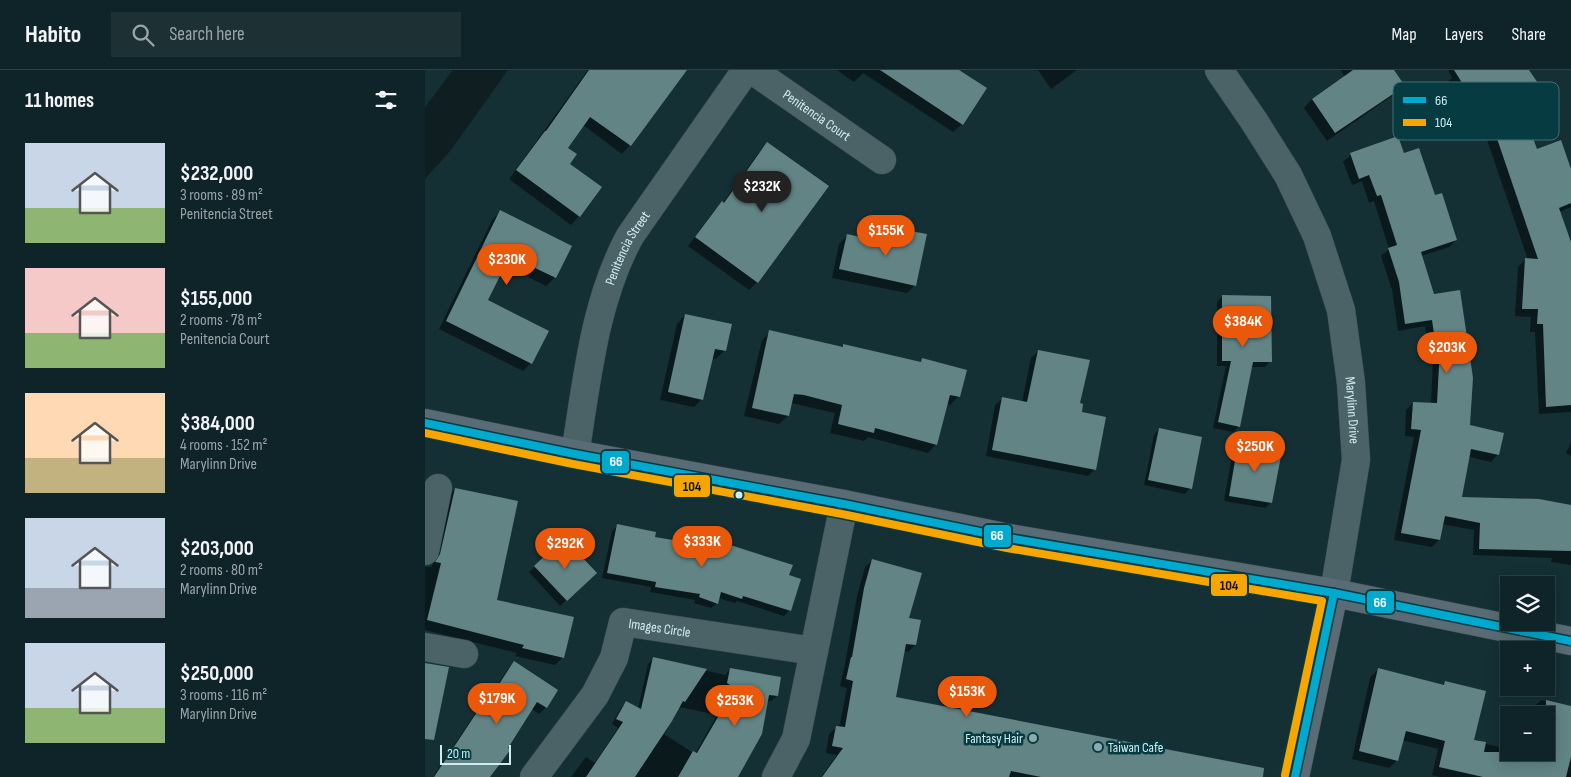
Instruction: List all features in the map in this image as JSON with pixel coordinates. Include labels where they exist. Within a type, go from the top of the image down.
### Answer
[{"type":"main road","points":[[425,422],[575,454],[844,504],[1009,538],[1333,593],[1571,641]]},
{"type":"main road","name":"Marylinn Drive","points":[[1295,777],[1333,593]]},
{"type":"street","name":"Penitencia Street","points":[[575,454],[594,338],[618,258],[630,236],[746,70]]},
{"type":"street","name":"Penitencia Court","points":[[752,70],[882,160]]},
{"type":"street","name":"Marylinn Drive","points":[[1219,70],[1288,175],[1317,236],[1341,310],[1351,383],[1356,460],[1333,593]]},
{"type":"street","points":[[425,551],[438,488]]},
{"type":"street","points":[[776,777],[796,739],[844,504]]},
{"type":"street","name":"Images Circle","points":[[534,777],[595,695],[614,658],[623,622],[814,651]]},
{"type":"street","points":[[425,647],[464,654]]},
{"type":"shaded area","points":[[453,70],[508,70],[451,150],[425,179],[425,107]]},
{"type":"building","points":[[589,70],[687,70],[631,146],[590,117],[568,148],[577,154],[570,164],[602,187],[580,217],[516,170]]},
{"type":"building","points":[[880,70],[959,70],[987,88],[963,125]]},
{"type":"building","points":[[1353,70],[1394,70],[1402,82],[1393,82],[1393,94],[1335,133],[1312,99]]},
{"type":"building","points":[[1454,70],[1529,70],[1537,82],[1462,82]]},
{"type":"building","points":[[1393,138],[1393,140],[1399,140],[1404,153],[1419,148],[1435,195],[1442,193],[1457,240],[1421,252],[1434,294],[1460,290],[1473,378],[1470,425],[1504,433],[1499,455],[1471,449],[1462,497],[1539,499],[1571,505],[1571,551],[1479,549],[1480,523],[1445,516],[1440,540],[1401,533],[1421,430],[1411,429],[1413,402],[1437,403],[1440,347],[1436,348],[1432,320],[1405,324],[1399,282],[1388,248],[1397,245],[1381,195],[1377,196],[1369,175],[1359,179],[1350,153]]},
{"type":"building","points":[[1497,140],[1534,140],[1537,149],[1561,140],[1571,169],[1571,203],[1559,208],[1571,242],[1571,405],[1546,407],[1543,324],[1537,324],[1538,309],[1522,309],[1525,258],[1538,259]]},
{"type":"building","points":[[767,142],[829,186],[758,283],[695,237],[722,201],[724,203]]},
{"type":"building","points":[[500,210],[572,246],[556,278],[510,256],[488,300],[549,331],[532,364],[446,321]]},
{"type":"building","points":[[899,229],[927,234],[916,286],[839,269],[847,234],[895,245]]},
{"type":"building","points":[[1222,295],[1271,296],[1272,362],[1253,362],[1240,427],[1218,422],[1231,361],[1222,361]]},
{"type":"building","points":[[685,314],[732,324],[726,351],[715,349],[703,400],[668,392]]},
{"type":"building","points":[[769,330],[843,347],[843,344],[921,362],[922,358],[967,370],[960,397],[950,395],[937,445],[875,428],[874,433],[838,424],[842,405],[804,395],[794,394],[789,416],[752,408]]},
{"type":"building","points":[[1038,350],[1090,360],[1080,403],[1083,404],[1082,412],[1106,417],[1096,470],[992,450],[1002,397],[1027,402]]},
{"type":"building","points":[[1159,428],[1202,437],[1192,489],[1148,480]]},
{"type":"building","points":[[1238,443],[1282,451],[1272,503],[1229,496]]},
{"type":"building","points":[[455,488],[518,501],[497,600],[574,617],[564,658],[522,648],[524,645],[427,620],[441,563],[435,562],[440,554]]},
{"type":"building","points":[[617,524],[656,532],[655,537],[726,549],[727,544],[793,565],[789,575],[801,579],[791,611],[743,596],[742,599],[721,592],[718,604],[699,597],[700,594],[655,587],[656,582],[607,573]]},
{"type":"building","points":[[564,538],[597,573],[567,601],[534,566]]},
{"type":"building","points":[[872,559],[922,573],[909,618],[921,620],[916,645],[906,644],[896,697],[1264,768],[1263,777],[1041,777],[1011,771],[1009,777],[822,777],[843,748],[832,746],[836,726],[845,727],[853,681],[846,679],[852,657],[864,588]]},
{"type":"building","points":[[653,657],[707,669],[685,702],[683,701],[635,777],[586,777],[623,722],[616,719],[626,701],[641,709]]},
{"type":"building","points":[[514,661],[558,690],[547,708],[537,702],[508,748],[511,749],[490,777],[434,777],[485,700],[488,701]]},
{"type":"building","points":[[425,663],[449,667],[434,740],[425,739]]},
{"type":"building","points":[[730,668],[781,677],[778,696],[769,695],[762,734],[738,777],[678,777],[693,751],[697,753],[733,687],[727,683]]},
{"type":"building","points":[[1378,668],[1444,685],[1445,681],[1486,691],[1474,740],[1486,742],[1484,752],[1500,752],[1500,761],[1555,761],[1555,706],[1546,706],[1546,700],[1571,706],[1571,757],[1566,777],[1483,777],[1439,767],[1445,741],[1406,731],[1398,761],[1359,751]]},
{"type":"transit line","name":"66","points":[[425,423],[1009,538],[1334,593],[1571,641]]},
{"type":"transit line","name":"104","points":[[425,433],[573,464],[842,514],[1007,548],[1322,601],[1285,775]]},
{"type":"transit line","name":"66","points":[[1295,777],[1334,593]]},
{"type":"place","name":"Fantasy Hair","points":[[1033,738]]},
{"type":"place","name":"Taiwan Cafe","points":[[1098,747]]}]
